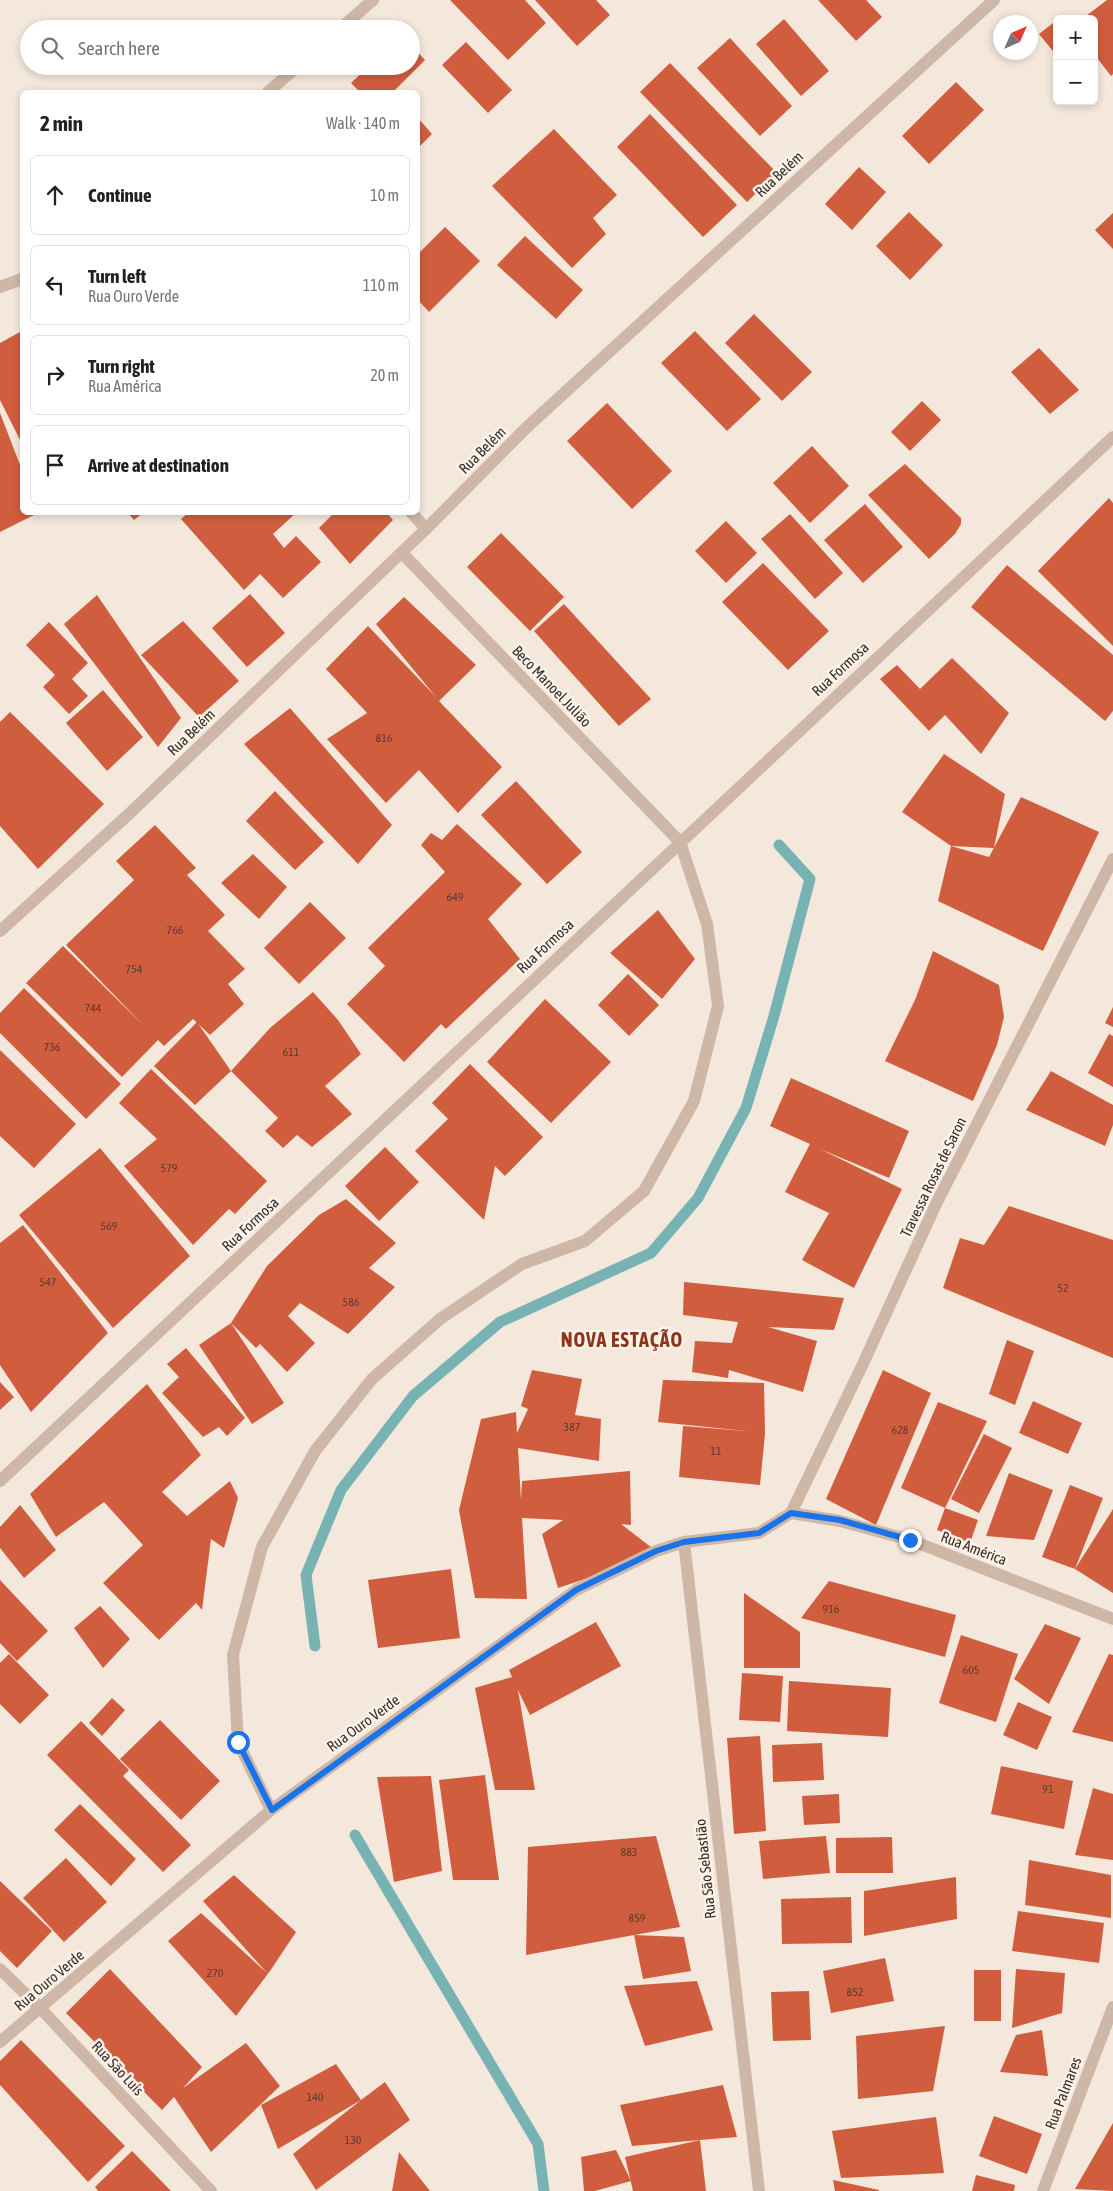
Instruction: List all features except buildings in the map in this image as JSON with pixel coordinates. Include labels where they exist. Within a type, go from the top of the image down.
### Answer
[{"type":"street","points":[[350,20],[373,0]]},
{"type":"street","name":"Rua Belém","points":[[0,931],[130,813],[402,553],[526,428],[994,0]]},
{"type":"street","points":[[270,90],[288,75]]},
{"type":"street","points":[[0,287],[20,280]]},
{"type":"street","name":"Rua Formosa","points":[[0,1481],[1113,436]]},
{"type":"street","points":[[414,515],[426,529]]},
{"type":"street","name":"Beco Manoel Julião","points":[[402,553],[680,842]]},
{"type":"street","points":[[272,1810],[238,1742],[233,1654],[262,1547],[315,1451],[372,1379],[440,1319],[522,1264],[585,1241],[644,1190],[694,1101],[718,1006],[707,924],[680,842]]},
{"type":"street","name":"Travessa Rosas de Saron","points":[[791,1513],[862,1366],[936,1204],[1113,859]]},
{"type":"street","name":"Rua Ouro Verde","points":[[0,2042],[272,1810],[576,1590],[656,1551],[684,1542],[759,1533],[791,1513]]},
{"type":"street","name":"Rua América","points":[[791,1513],[840,1520],[910,1540],[1113,1619]]},
{"type":"street","name":"Rua São Sebastião","points":[[684,1542],[759,2191]]},
{"type":"street","name":"Rua São Luís","points":[[0,1969],[41,2009],[211,2191]]},
{"type":"street","name":"Rua Palmares","points":[[1043,2191],[1113,2008]]},
{"type":"waterway","points":[[315,1646],[306,1575],[341,1490],[413,1396],[500,1322],[651,1253],[698,1198],[746,1108],[774,1016],[810,879],[779,845]]},
{"type":"waterway","points":[[355,1835],[538,2144],[544,2191]]},
{"type":"district","name":"NOVA ESTAÇÃO","points":[[622,1339]]},
{"type":"route","points":[[238,1742],[272,1810],[576,1590],[656,1551],[684,1542],[759,1533],[791,1513],[840,1520],[910,1540]]}]
